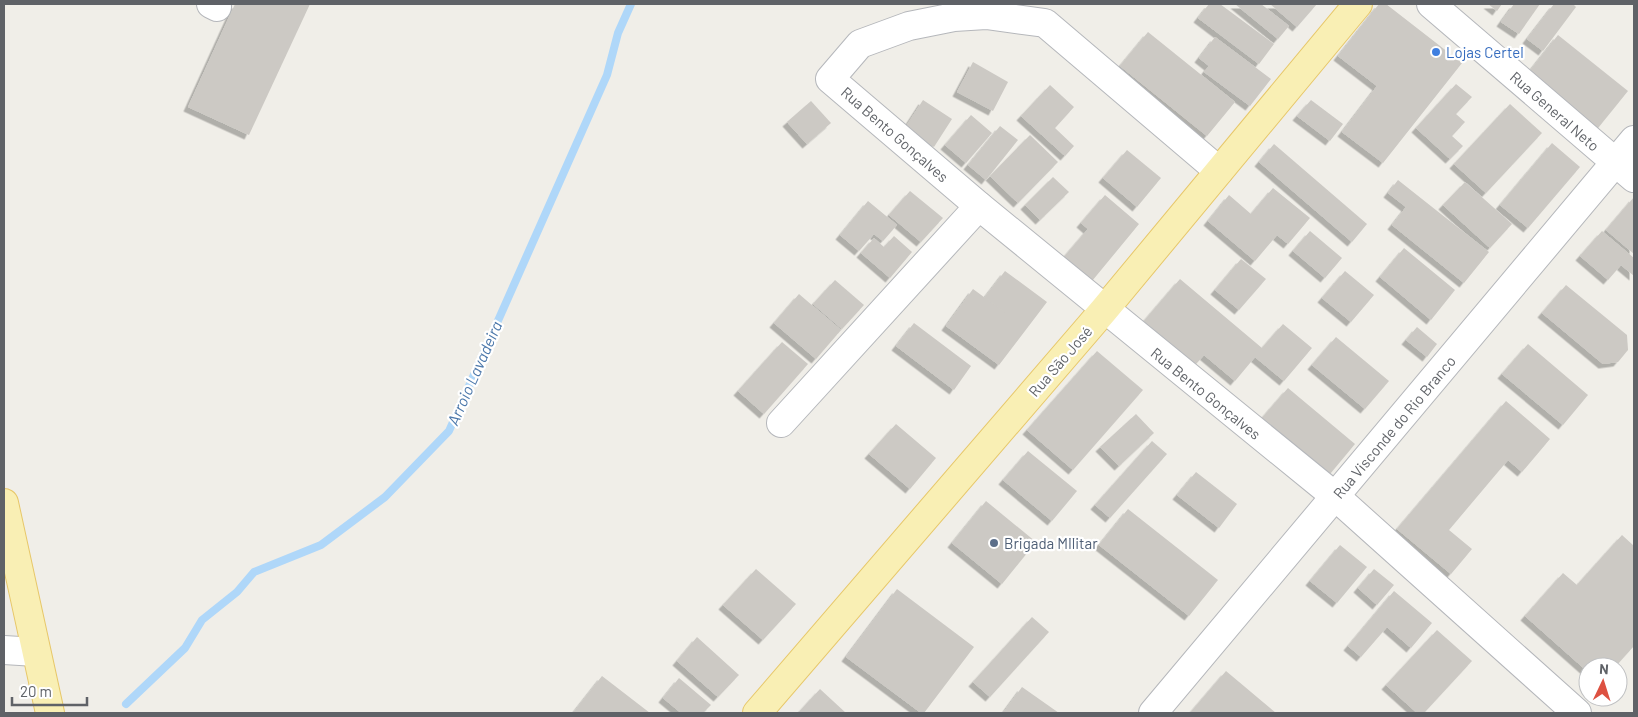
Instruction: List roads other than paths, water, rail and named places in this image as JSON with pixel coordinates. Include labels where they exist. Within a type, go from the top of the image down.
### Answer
[{"type":"main road","name":"Rua São José","points":[[757,713],[1104,310],[1358,4]]},
{"type":"main road","points":[[4,503],[50,713]]},
{"type":"street","name":"Rua General Neto","points":[[1431,4],[1625,170]]},
{"type":"street","name":"Rua Bento Gonçalves","points":[[1219,171],[1045,23],[986,15],[954,17],[909,26],[860,44],[830,79],[978,206],[1336,497],[1577,713]]},
{"type":"street","name":"Rua Visconde do Rio Branco","points":[[1153,713],[1336,497],[1625,170],[1634,140]]},
{"type":"street","points":[[782,423],[978,206]]},
{"type":"street","points":[[4,650],[36,652]]},
{"type":"waterway","name":"Arroio Lavadeira","points":[[126,704],[185,648],[202,620],[237,592],[254,572],[321,545],[385,497],[449,431],[607,75],[618,33],[631,4]]},
{"type":"place","name":"Lojas Certel","points":[[1436,52]]},
{"type":"place","name":"Brigada MIlitar","points":[[994,543]]}]
